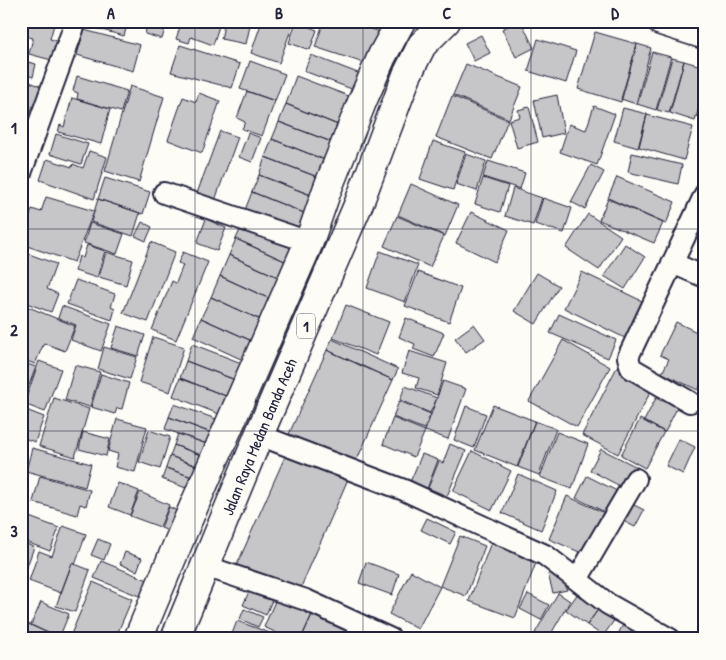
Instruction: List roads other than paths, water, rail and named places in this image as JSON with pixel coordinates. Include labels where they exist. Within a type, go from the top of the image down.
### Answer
[{"type":"main road","name":"Jalan Raya Medan Banda Aceh","points":[[138,639],[309,242],[327,190],[362,102],[382,56],[401,21]]},
{"type":"main road","name":"Jalan Raya Medan Banda Aceh","points":[[175,639],[259,434],[359,203],[406,75],[422,45],[446,21]]},
{"type":"main road","points":[[674,23],[705,36]]},
{"type":"street","points":[[21,173],[76,21]]},
{"type":"street","points":[[164,193],[309,242]]},
{"type":"street","points":[[690,402],[631,368],[629,364],[631,350],[705,194]]},
{"type":"street","points":[[672,263],[705,278]]},
{"type":"street","points":[[259,434],[404,490],[545,554],[578,578],[608,604],[670,639]]},
{"type":"street","points":[[578,578],[636,479]]},
{"type":"street","points":[[205,566],[306,600],[391,639]]}]
